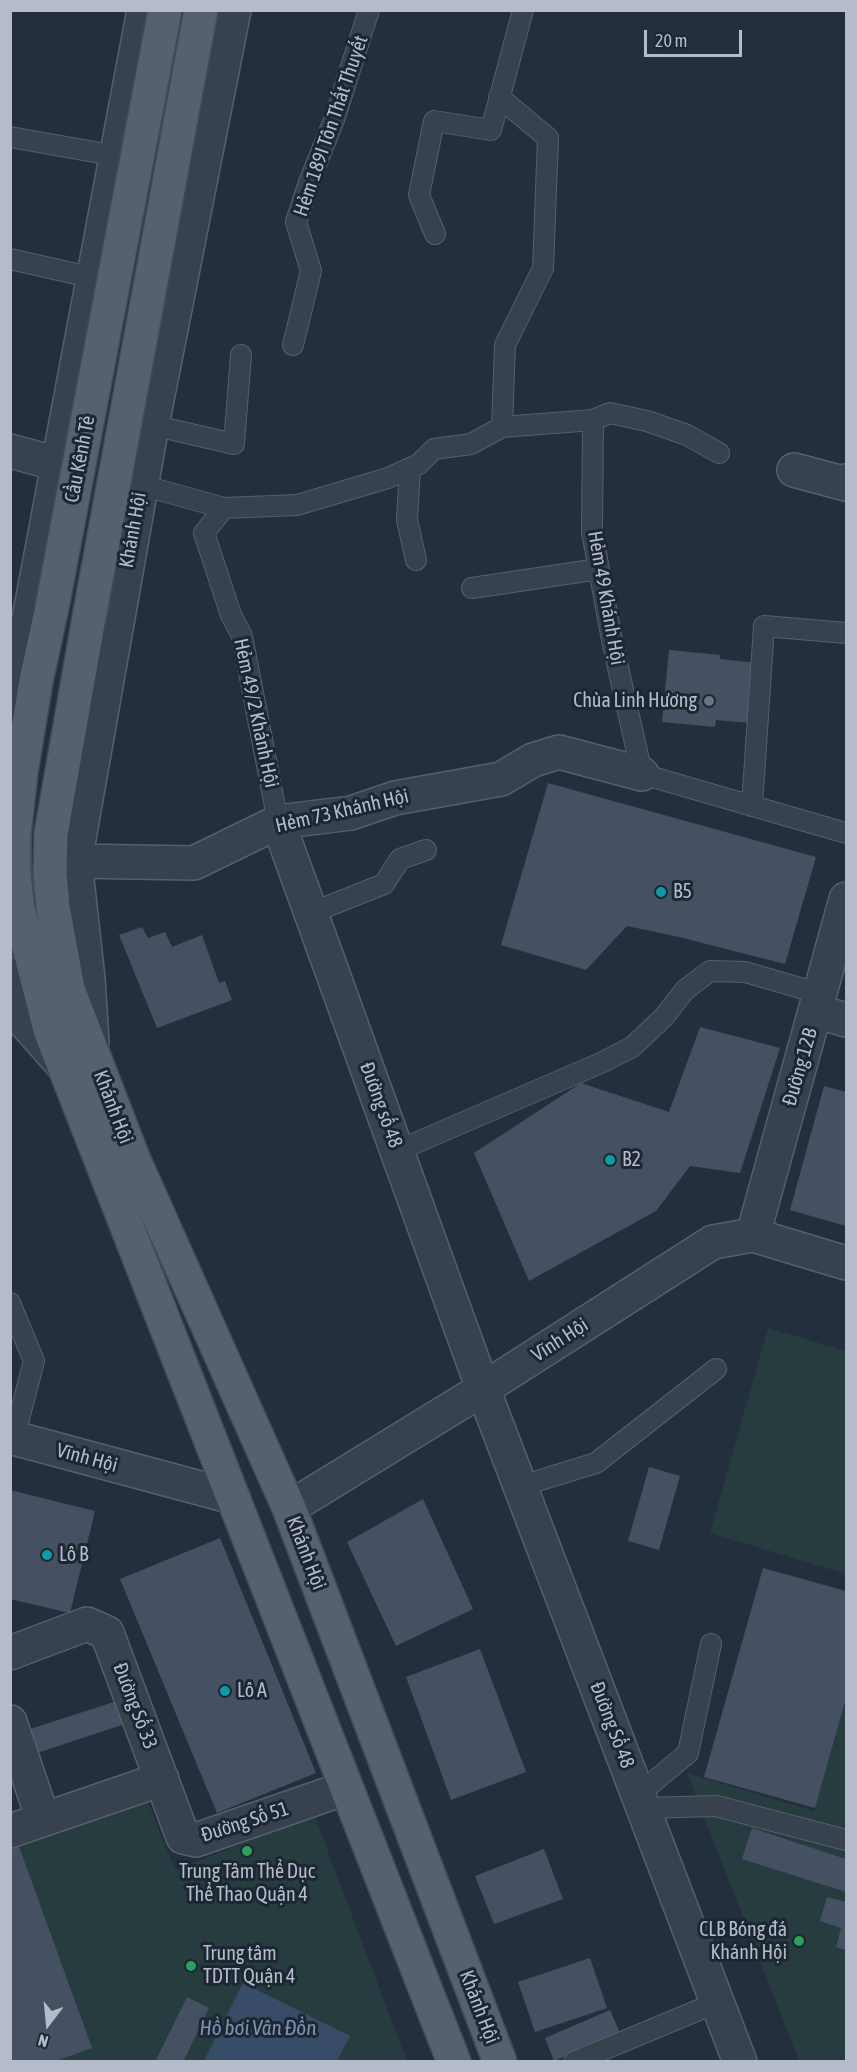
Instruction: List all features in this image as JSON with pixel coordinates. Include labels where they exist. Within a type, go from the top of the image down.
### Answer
[{"type":"main road","name":"Cầu Kênh Tẻ","points":[[18,910],[14,876],[14,835],[21,772],[36,681],[165,10]]},
{"type":"main road","name":"Cầu Kênh Tẻ","points":[[53,907],[50,873],[51,834],[201,10]]},
{"type":"main road","name":"Khánh Hội","points":[[53,907],[68,989],[133,1158],[289,1508],[500,2061]]},
{"type":"main road","name":"Khánh Hội","points":[[18,910],[50,1030],[62,1064],[454,2061]]},
{"type":"street","points":[[10,720],[144,10]]},
{"type":"street","name":"Khánh Hội","points":[[93,1053],[88,979],[75,861],[152,425],[234,10]]},
{"type":"street","points":[[134,65],[219,82]]},
{"type":"street","points":[[10,451],[58,464]]},
{"type":"street","points":[[794,470],[846,484],[846,481]]},
{"type":"street","name":"Hẻm 73 Khánh Hội","points":[[75,861],[194,863],[278,822],[351,813],[395,798],[501,778],[533,760],[559,752],[642,774]]},
{"type":"street","name":"Đường số 48","points":[[278,822],[483,1389]]},
{"type":"street","name":"Đường 12B","points":[[753,1235],[828,1008],[846,899]]},
{"type":"street","name":"Khánh Hội","points":[[10,974],[22,1019],[62,1064]]},
{"type":"street","name":"Vĩnh Hội","points":[[289,1508],[483,1389],[713,1242],[753,1235],[846,1263]]},
{"type":"street","name":"Đường Số 48","points":[[483,1389],[740,2061]]},
{"type":"street","name":"Vĩnh Hội","points":[[12,1438],[233,1497]]},
{"type":"street","name":"Đường Số 33","points":[[10,1653],[87,1624],[107,1633],[162,1779]]},
{"type":"street","points":[[10,1722],[43,1819]]},
{"type":"street","points":[[10,1831],[162,1779]]},
{"type":"street","name":"Đường Số 51","points":[[162,1779],[183,1837],[196,1840],[346,1788]]},
{"type":"lane","name":"Hẻm 189I Tôn Thất Thuyết","points":[[293,345],[311,271],[296,222],[334,120],[369,10]]},
{"type":"lane","points":[[435,234],[419,195],[434,121],[491,130],[523,10]]},
{"type":"lane","points":[[499,97],[548,138],[543,268],[505,345],[502,427]]},
{"type":"lane","points":[[10,137],[117,156]]},
{"type":"lane","points":[[10,259],[94,278]]},
{"type":"lane","points":[[152,425],[234,444],[241,355]]},
{"type":"lane","points":[[141,485],[224,508],[297,505],[388,478],[419,464],[434,449],[471,444],[502,427],[593,420],[610,413],[647,421],[687,435],[718,453]]},
{"type":"lane","name":"Hẻm 49 Khánh Hội","points":[[593,420],[592,532],[613,645],[642,774]]},
{"type":"lane","points":[[410,468],[407,520],[416,560]]},
{"type":"lane","name":"Hẻm 49/2 Khánh Hội","points":[[224,508],[204,533],[231,615],[242,636],[278,822]]},
{"type":"lane","points":[[472,588],[599,569]]},
{"type":"lane","points":[[752,806],[764,626],[846,633]]},
{"type":"lane","points":[[642,774],[846,833]]},
{"type":"lane","points":[[311,913],[384,884],[400,859],[426,850]]},
{"type":"lane","points":[[398,1151],[603,1062],[632,1047],[663,1018],[685,990],[710,971],[745,972],[828,1008]]},
{"type":"lane","points":[[10,1303],[34,1361],[12,1438]]},
{"type":"lane","points":[[521,1486],[596,1463],[716,1370]]},
{"type":"lane","points":[[641,1801],[688,1753],[711,1644]]},
{"type":"lane","points":[[641,1801],[716,1806],[846,1840]]},
{"type":"lane","points":[[574,2061],[718,2002]]},
{"type":"green space","points":[[768,1328],[846,1351],[846,1574],[710,1533]]},
{"type":"green space","name":"CLB Bóng đá Khánh Hội","points":[[846,1698],[846,2061],[799,2061],[687,1773],[814,1811]]},
{"type":"green space","name":"Trung tâm TDTT Quận 4","points":[[145,1794],[176,1870],[314,1815],[407,2061],[11,2061],[10,1839]]},
{"type":"water","name":"Hồ bơi Vân Đồn","points":[[243,1983],[350,2036],[337,2061],[204,2061]]},
{"type":"building","points":[[669,650],[720,655],[720,659],[757,663],[750,723],[716,720],[715,727],[662,722]]},
{"type":"building","name":"B5","points":[[548,783],[816,857],[785,964],[627,926],[586,970],[501,945]]},
{"type":"building","points":[[142,927],[148,938],[165,932],[172,947],[202,935],[219,983],[225,981],[232,1000],[157,1028],[119,935]]},
{"type":"building","name":"B2","points":[[700,1027],[780,1048],[740,1173],[690,1166],[656,1211],[529,1281],[474,1153],[581,1083],[669,1112]]},
{"type":"building","points":[[824,1086],[846,1092],[846,1226],[790,1210]]},
{"type":"building","points":[[649,1467],[680,1476],[659,1550],[628,1541]]},
{"type":"building","name":"Lô B","points":[[10,1490],[95,1511],[70,1613],[10,1599]]},
{"type":"building","points":[[423,1499],[473,1609],[396,1646],[347,1542]]},
{"type":"building","name":"Lô A","points":[[220,1538],[316,1773],[217,1813],[120,1579]]},
{"type":"building","points":[[763,1568],[846,1591],[846,1698],[815,1808],[704,1777]]},
{"type":"building","points":[[480,1649],[526,1772],[451,1800],[406,1677]]},
{"type":"building","points":[[117,1701],[125,1724],[31,1755],[24,1731]]},
{"type":"building","points":[[752,1828],[846,1859],[846,1892],[742,1859]]},
{"type":"building","points":[[17,1841],[92,2048],[53,2062],[10,2062],[10,1843]]},
{"type":"building","points":[[544,1849],[563,1899],[494,1924],[475,1876]]},
{"type":"building","points":[[827,1897],[846,1902],[846,1950],[836,1947],[841,1928],[820,1921]]},
{"type":"building","points":[[590,1958],[607,2008],[535,2032],[518,1982]]},
{"type":"building","points":[[187,1997],[209,2008],[183,2062],[155,2062]]},
{"type":"building","points":[[610,2010],[620,2033],[554,2061],[545,2038]]},
{"type":"place","name":"Chùa Linh Hương","points":[[709,701]]},
{"type":"place","name":"B5","points":[[661,892]]},
{"type":"place","name":"B2","points":[[610,1160]]},
{"type":"place","name":"Lô B","points":[[47,1555]]},
{"type":"place","name":"Lô A","points":[[225,1691]]},
{"type":"place","name":"Trung Tâm Thể Dục Thể Thao Quận 4","points":[[247,1851]]},
{"type":"place","name":"CLB Bóng đá Khánh Hội","points":[[799,1941]]},
{"type":"place","name":"Trung tâm TDTT Quận 4","points":[[191,1966]]}]
